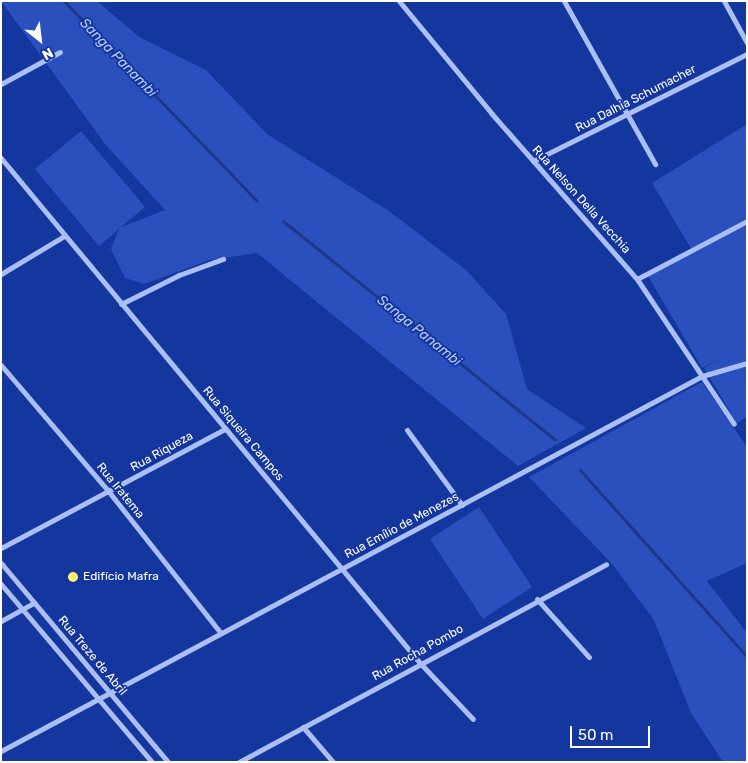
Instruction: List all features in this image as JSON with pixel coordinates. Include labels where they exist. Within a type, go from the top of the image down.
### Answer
[{"type":"street","name":"Rua Nelson Della Vecchia","points":[[398,1],[533,161],[637,279],[734,424]]},
{"type":"street","points":[[564,1],[654,164]]},
{"type":"street","points":[[724,1],[747,43]]},
{"type":"street","points":[[1,84],[60,52]]},
{"type":"street","name":"Rua Dalhia Schumacher","points":[[533,161],[627,116],[747,54]]},
{"type":"street","name":"Rua Siqueira Campos","points":[[1,158],[64,236],[344,568],[420,663],[473,719]]},
{"type":"street","points":[[637,279],[747,221]]},
{"type":"street","points":[[1,274],[64,236]]},
{"type":"street","points":[[121,304],[179,275],[223,260]]},
{"type":"street","name":"Rua Emílio de Menezes","points":[[1,751],[220,632],[344,568],[702,376],[747,363]]},
{"type":"street","name":"Rua Iratema","points":[[1,365],[109,492],[220,632]]},
{"type":"street","name":"Rua Riqueza","points":[[1,548],[109,492],[225,428]]},
{"type":"street","points":[[407,430],[462,505]]},
{"type":"street","name":"Rua Treze de Abril","points":[[1,563],[168,762]]},
{"type":"street","name":"Rua Rocha Pombo","points":[[239,762],[537,599],[606,564]]},
{"type":"street","name":"Rua Treze de Abril","points":[[1,584],[24,608],[152,762]]},
{"type":"street","points":[[537,599],[589,657]]},
{"type":"street","points":[[1,621],[34,603]]},
{"type":"street","points":[[303,727],[333,762]]},
{"type":"shaded area","points":[[1,1],[97,1],[139,37],[206,70],[267,134],[389,211],[466,270],[506,314],[527,389],[586,428],[518,466],[257,253],[210,260],[144,284],[125,278],[111,249],[119,229],[99,246],[35,169],[81,131],[145,207],[121,227],[165,210],[105,144]]},
{"type":"shaded area","points":[[747,124],[747,417],[737,423],[704,368],[721,358],[702,368],[648,276],[693,252],[652,183]]},
{"type":"shaded area","points":[[702,382],[747,447],[747,563],[707,581],[747,633],[747,762],[723,762],[691,713],[654,620],[612,564],[529,477]]},
{"type":"shaded area","points":[[479,507],[532,587],[483,619],[430,539]]},
{"type":"waterway","name":"Sanga Panambi","points":[[64,1],[256,200]]},
{"type":"waterway","name":"Sanga Panambi","points":[[283,221],[555,440]]},
{"type":"waterway","name":"Sanga Panambi","points":[[580,470],[747,657]]},
{"type":"place","name":"Edifício Mafra","points":[[73,577]]}]
